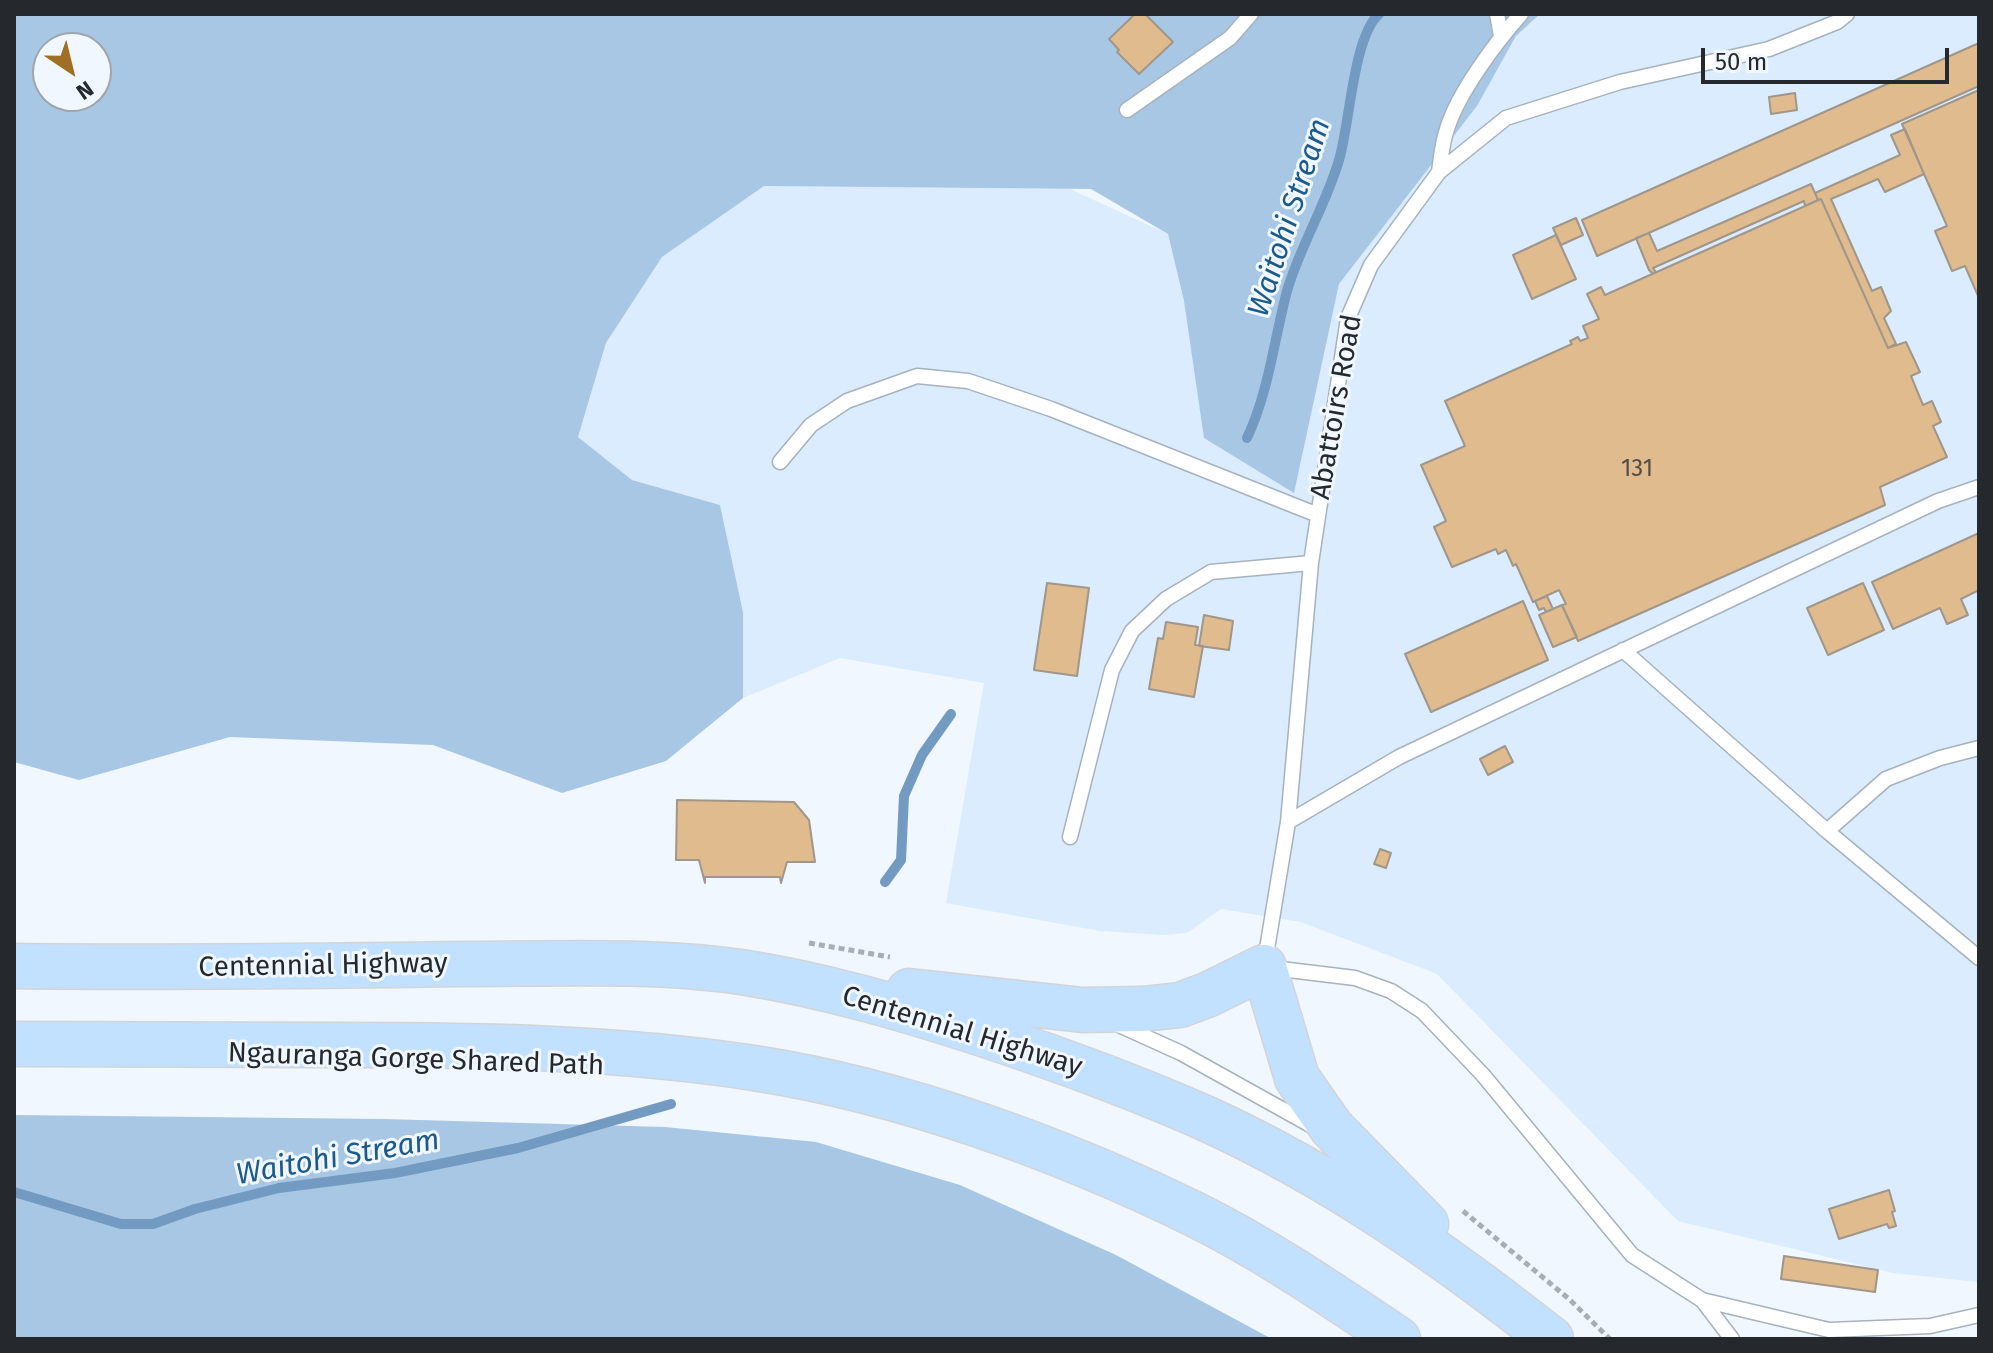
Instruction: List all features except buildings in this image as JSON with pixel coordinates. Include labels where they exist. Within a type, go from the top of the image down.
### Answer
[{"type":"highway","name":"Centennial Highway","points":[[14,966],[645,965],[740,972],[898,1006],[1119,1081],[1211,1121],[1296,1165],[1381,1215],[1494,1294],[1551,1339]]},
{"type":"highway","points":[[740,972],[1083,1010],[1180,1005],[1264,967],[1297,1078],[1332,1128],[1494,1294]]},
{"type":"highway","points":[[14,1044],[533,1047],[627,1053],[756,1068],[854,1089],[971,1121],[1095,1169],[1196,1215],[1300,1274],[1398,1339]]},
{"type":"lane","points":[[1127,110],[1230,38],[1251,14]]},
{"type":"lane","points":[[1497,14],[1501,36]]},
{"type":"lane","points":[[1439,172],[1447,129],[1459,102],[1501,36],[1521,14]]},
{"type":"lane","name":"Abattoirs Road","points":[[1264,967],[1288,822],[1311,563],[1348,318],[1371,265],[1439,172],[1506,118],[1620,82],[1769,49],[1837,22],[1847,14]]},
{"type":"lane","points":[[780,462],[811,425],[847,401],[917,376],[929,377],[968,381],[1051,409],[1318,515]]},
{"type":"lane","points":[[1288,822],[1399,757],[1938,501],[1979,487]]},
{"type":"lane","points":[[1070,837],[1112,670],[1132,631],[1166,599],[1211,572],[1311,563]]},
{"type":"lane","points":[[1623,650],[1827,831],[1979,958]]},
{"type":"lane","points":[[1827,831],[1886,779],[1940,758],[1979,748]]},
{"type":"lane","points":[[1264,967],[1355,978],[1391,991],[1422,1011],[1483,1075],[1632,1255],[1702,1300],[1829,1330],[1930,1326],[1979,1315]]},
{"type":"lane","points":[[1083,1010],[1181,1053],[1271,1101],[1358,1154]]},
{"type":"lane","points":[[1702,1300],[1732,1339]]},
{"type":"shaded area","points":[[14,14],[1540,14],[1516,36],[1477,106],[1339,284],[1294,493],[1204,438],[1184,301],[1168,234],[1091,189],[764,186],[662,257],[606,343],[578,437],[632,480],[720,505],[743,612],[743,698],[666,761],[562,793],[433,745],[230,737],[79,780],[14,762]]},
{"type":"shaded area","points":[[1540,14],[1979,14],[1979,1282],[1893,1273],[1678,1221],[1437,974],[1301,922],[1221,909],[1187,933],[1162,935],[1100,931],[946,903],[984,683],[840,658],[743,698],[743,612],[720,505],[632,480],[578,437],[606,343],[662,257],[763,186],[1070,189],[1168,234],[1184,301],[1293,492],[1339,284],[1477,106],[1516,36]]},
{"type":"shaded area","points":[[14,1115],[384,1119],[665,1127],[816,1142],[960,1185],[1116,1255],[1272,1339],[14,1339]]},
{"type":"waterway","name":"Waitohi Stream","points":[[1247,438],[1266,384],[1292,274],[1339,160],[1363,41],[1379,14]]},
{"type":"waterway","name":"Waitohi Stream","points":[[885,882],[901,860],[904,796],[922,755],[951,714]]},
{"type":"waterway","name":"Waitohi Stream","points":[[14,1192],[121,1224],[153,1224],[195,1209],[279,1188],[395,1173],[518,1148],[671,1104]]}]
